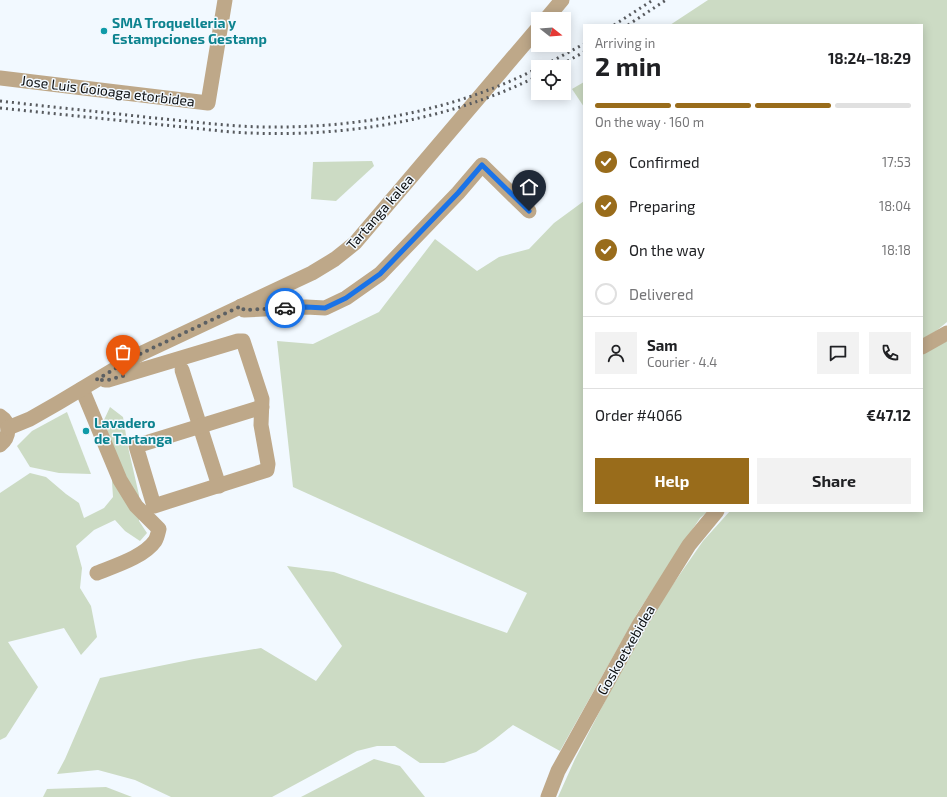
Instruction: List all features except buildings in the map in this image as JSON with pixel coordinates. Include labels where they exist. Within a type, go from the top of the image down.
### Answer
[{"type":"street","name":"Jose Luis Goioaga etorbidea","points":[[0,78],[208,103],[225,0]]},
{"type":"street","points":[[552,12],[562,0]]},
{"type":"street","name":"Tartanga kalea","points":[[4,422],[30,419],[140,354],[312,273],[335,259],[355,243],[531,36]]},
{"type":"street","points":[[241,306],[244,310],[306,307],[325,308],[346,298],[380,274],[458,193],[482,165],[529,211]]},
{"type":"street","points":[[923,346],[947,333]]},
{"type":"street","points":[[96,380],[108,380],[238,341],[243,341],[262,399],[262,407],[261,425],[268,470],[154,506],[136,446],[262,407]]},
{"type":"street","points":[[182,370],[219,486]]},
{"type":"street","points":[[82,389],[120,480],[136,506],[159,529],[156,540],[147,550],[124,562],[97,573]]},
{"type":"street","points":[[0,445],[6,439],[4,422]]},
{"type":"street","name":"Goskoetxebidea","points":[[548,797],[558,772],[639,624],[689,545],[716,512]]},
{"type":"green space","points":[[708,0],[947,0],[947,322],[936,331],[923,338],[923,24],[672,24]]},
{"type":"green space","points":[[583,83],[583,106],[572,89]]},
{"type":"green space","points":[[372,161],[374,166],[336,201],[311,199],[313,162]]},
{"type":"green space","points":[[583,202],[583,512],[707,512],[700,518],[638,612],[560,751],[513,725],[476,752],[444,763],[420,763],[395,746],[377,746],[357,751],[272,797],[171,797],[135,780],[98,770],[57,774],[100,678],[194,659],[261,648],[316,681],[342,646],[287,566],[334,572],[507,633],[527,593],[293,487],[277,341],[313,344],[379,312],[435,239],[477,271],[499,257],[529,249],[554,223]]},
{"type":"green space","points":[[947,341],[947,797],[558,797],[575,759],[644,626],[703,541],[729,512],[923,512],[923,353]]},
{"type":"green space","points":[[110,407],[123,417],[139,495],[139,521],[147,533],[140,541],[125,531],[115,520],[94,530],[76,546],[82,568],[80,588],[91,606],[97,637],[81,655],[64,628],[8,642],[38,687],[6,737],[0,740],[0,493],[30,473],[46,477],[79,503],[84,518],[104,508],[113,497],[112,482],[114,451],[104,420]]},
{"type":"green space","points":[[67,412],[91,474],[59,473],[30,467],[17,446],[32,431]]},
{"type":"green space","points":[[374,759],[400,766],[425,797],[301,797]]},
{"type":"green space","points":[[106,787],[132,797],[43,797],[47,789]]},
{"type":"railway","points":[[616,24],[653,0]]},
{"type":"railway","points":[[630,24],[666,0]]},
{"type":"railway","points":[[554,60],[583,45]]},
{"type":"railway","points":[[570,60],[583,53]]},
{"type":"railway","points":[[0,101],[235,126],[316,126],[382,118],[446,104],[478,94],[531,71]]},
{"type":"railway","points":[[0,108],[231,132],[270,134],[309,133],[349,130],[427,116],[465,106],[531,79]]},
{"type":"way so far","points":[[123,376],[108,380],[96,380],[140,354],[241,306],[244,310],[285,308]]},
{"type":"place","name":"SMA Troquelleria y Estampciones Gestamp","points":[[104,31]]},
{"type":"place","name":"Lavadero de Tartanga","points":[[86,431]]},
{"type":"route","points":[[285,308],[325,308],[346,298],[380,274],[458,193],[482,165],[529,211]]}]
